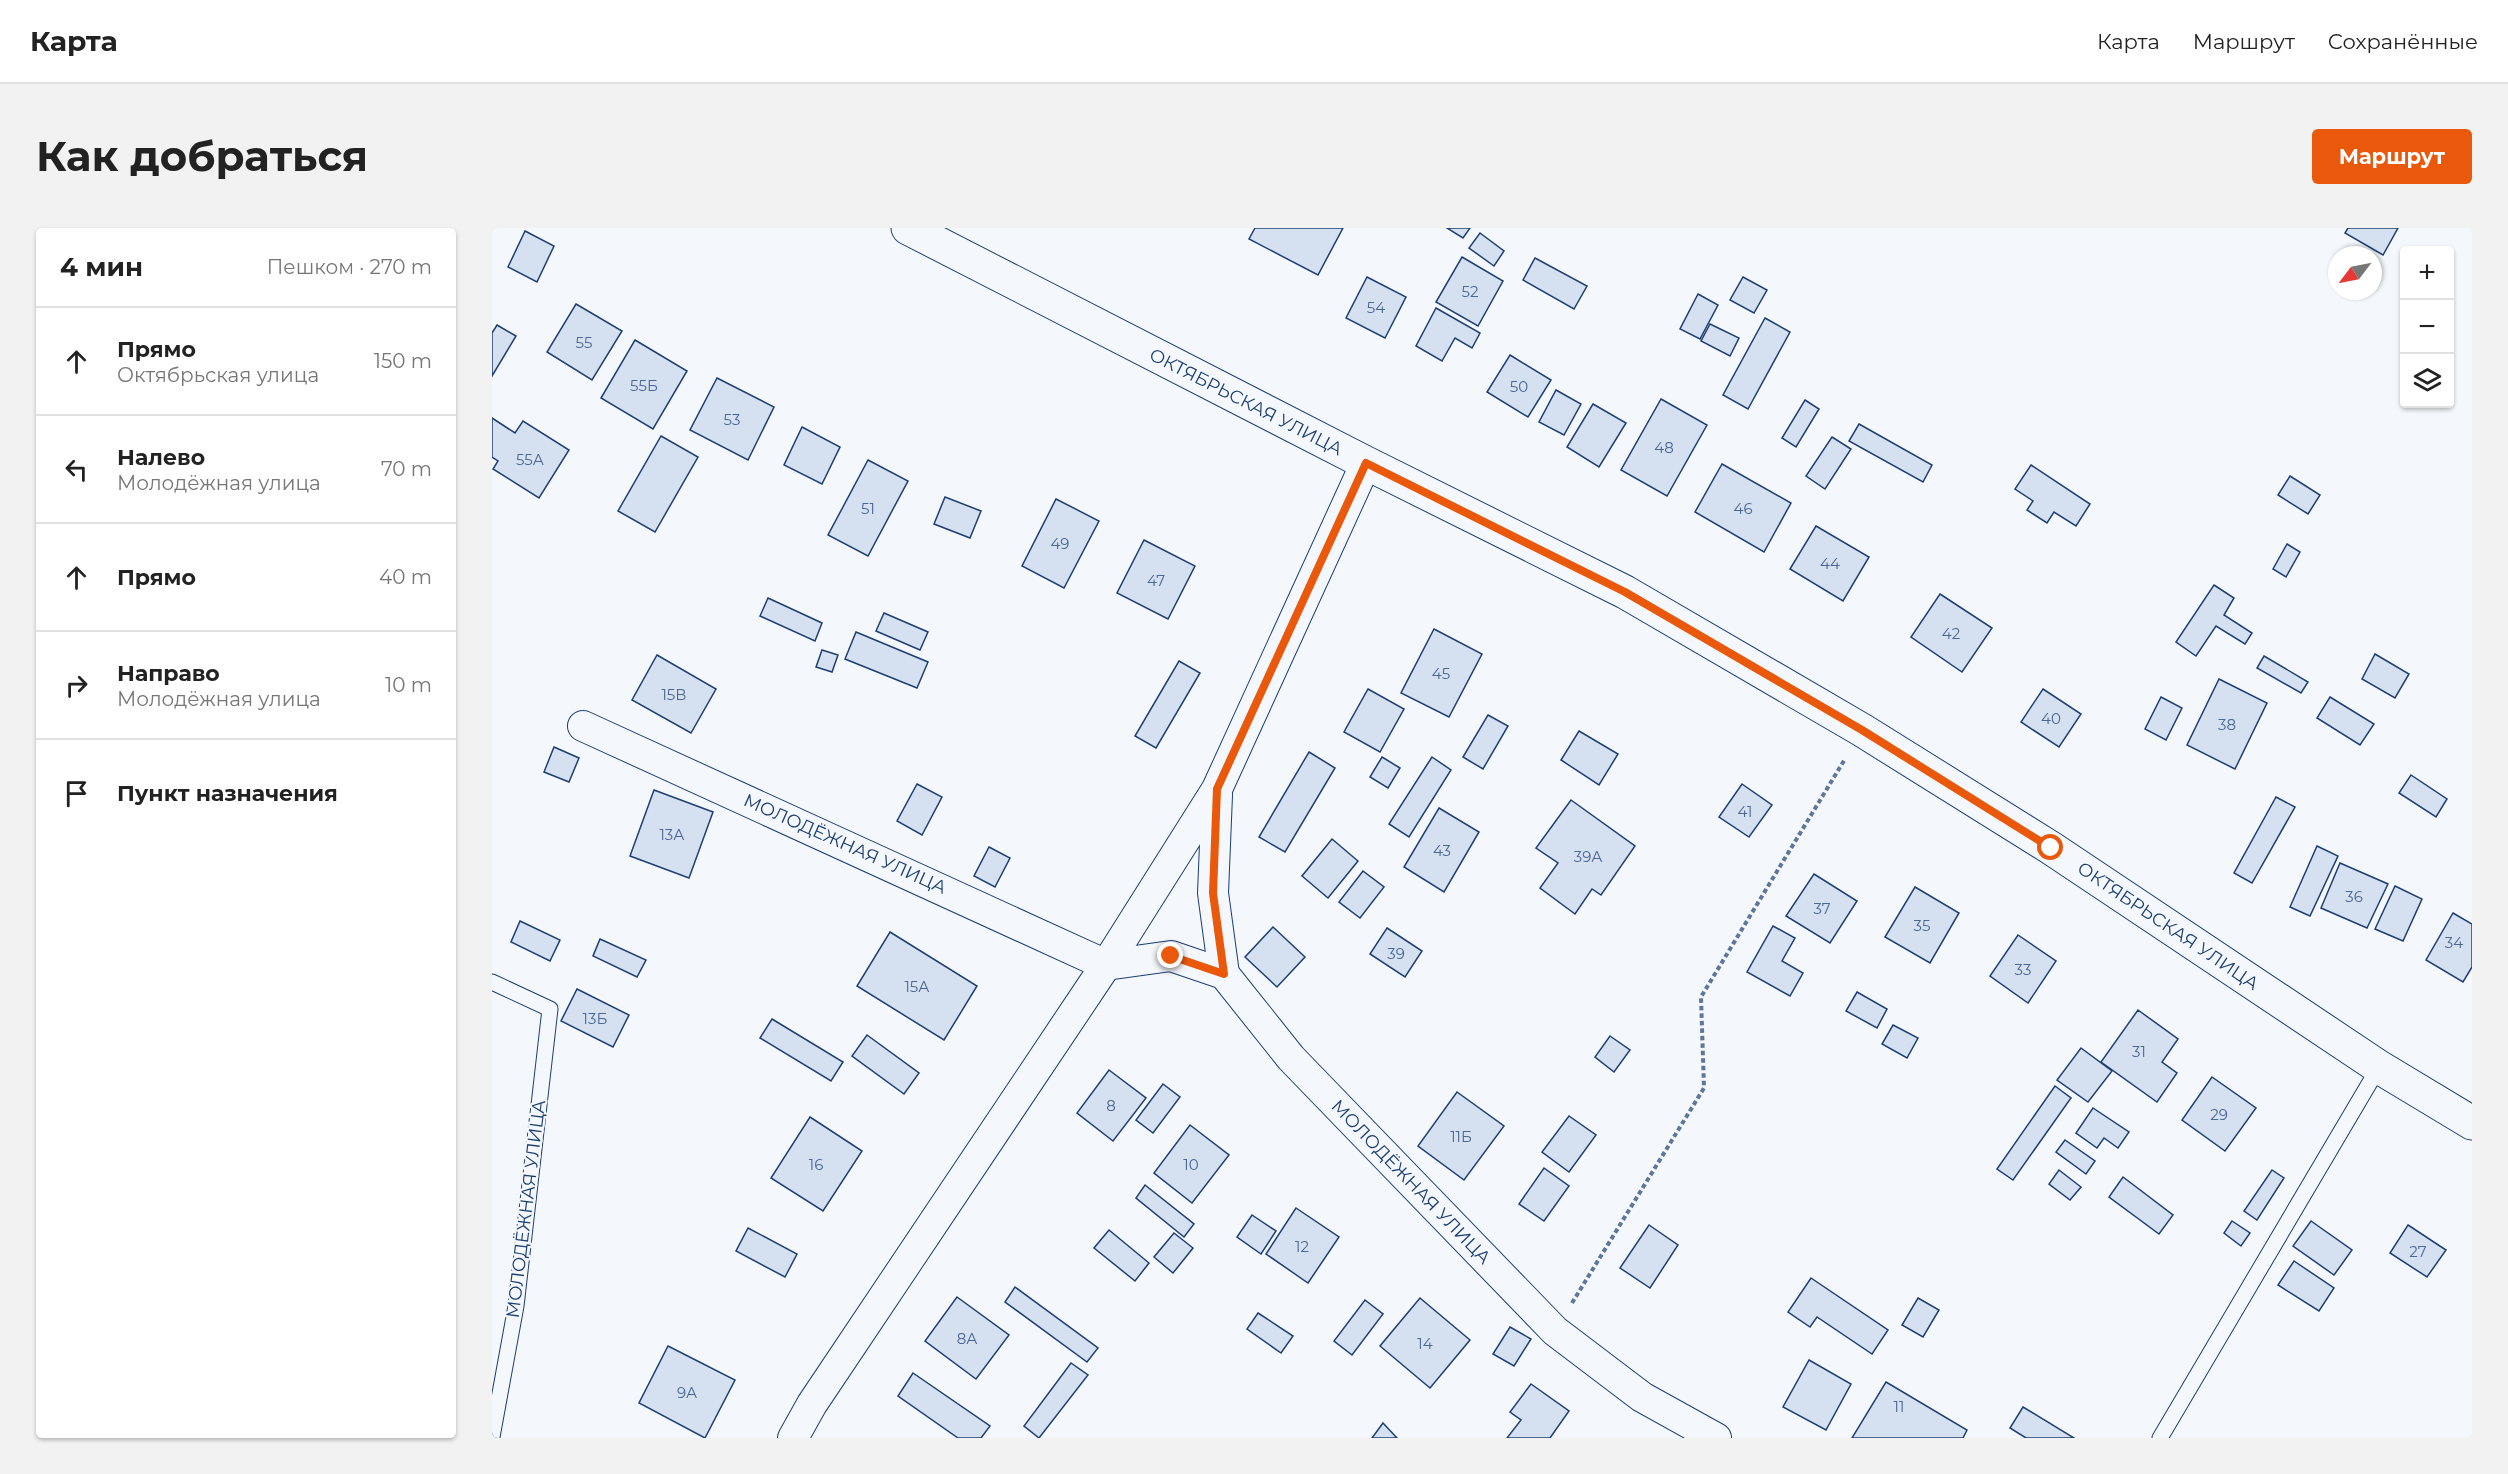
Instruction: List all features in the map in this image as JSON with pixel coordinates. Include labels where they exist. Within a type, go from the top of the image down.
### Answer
[{"type":"street","name":"ОКТЯБРЬСКАЯ УЛИЦА","points":[[908,228],[1366,463],[1625,592],[1862,730],[2051,848],[2379,1067],[2472,1123]]},
{"type":"street","points":[[793,1438],[812,1404],[1106,965],[1217,789],[1366,463]]},
{"type":"street","name":"МОЛОДЁЖНАЯ УЛИЦА","points":[[583,726],[1106,965]]},
{"type":"street","points":[[1106,965],[1171,956],[1224,974],[1213,893],[1217,789]]},
{"type":"street","name":"МОЛОДЁЖНАЯ УЛИЦА","points":[[1224,974],[1291,1058],[1555,1330],[1642,1397],[1716,1438]]},
{"type":"lane","name":"МОЛОДЁЖНАЯ УЛИЦА","points":[[492,982],[550,1009],[516,1306],[492,1437]]},
{"type":"lane","points":[[2160,1438],[2379,1067]]},
{"type":"path","points":[[1555,1330],[1704,1088],[1701,997],[1862,730]]},
{"type":"building","points":[[1255,228],[1343,228],[1318,275],[1249,239]]},
{"type":"building","points":[[1447,228],[1470,228],[1463,238]]},
{"type":"building","points":[[2348,228],[2398,228],[2383,255],[2382,246],[2367,246],[2345,233]]},
{"type":"building","points":[[525,231],[554,246],[537,282],[508,267]]},
{"type":"building","points":[[1480,233],[1504,251],[1494,266],[1469,248]]},
{"type":"building","points":[[1462,257],[1503,281],[1478,326],[1436,302]]},
{"type":"building","points":[[1535,258],[1587,286],[1574,309],[1523,280]]},
{"type":"building","points":[[1367,277],[1406,297],[1385,338],[1346,318]]},
{"type":"building","points":[[1743,277],[1767,290],[1754,313],[1730,300]]},
{"type":"building","points":[[1698,294],[1718,305],[1700,339],[1680,329]]},
{"type":"building","points":[[576,304],[622,331],[592,380],[547,352]]},
{"type":"building","points":[[1436,308],[1480,333],[1472,348],[1455,338],[1442,361],[1416,346]]},
{"type":"building","points":[[1765,318],[1790,332],[1748,409],[1723,395]]},
{"type":"building","points":[[1710,324],[1739,338],[1730,356],[1701,341]]},
{"type":"building","points":[[497,325],[516,336],[492,376],[492,333]]},
{"type":"building","points":[[635,340],[687,371],[653,429],[601,398]]},
{"type":"building","points":[[1510,355],[1551,380],[1528,417],[1487,392]]},
{"type":"building","points":[[717,378],[774,407],[748,460],[690,430]]},
{"type":"building","points":[[1556,390],[1581,404],[1564,435],[1539,422]]},
{"type":"building","points":[[1661,399],[1707,425],[1667,496],[1621,470]]},
{"type":"building","points":[[1805,400],[1819,409],[1796,447],[1782,438]]},
{"type":"building","points":[[1593,404],[1626,423],[1599,467],[1567,447]]},
{"type":"building","points":[[492,418],[515,433],[523,421],[569,450],[539,498],[493,469],[498,461],[492,457]]},
{"type":"building","points":[[1859,424],[1932,465],[1923,482],[1849,441]]},
{"type":"building","points":[[802,427],[840,447],[822,484],[784,465]]},
{"type":"building","points":[[661,436],[698,457],[655,532],[618,511]]},
{"type":"building","points":[[1832,437],[1851,449],[1825,489],[1806,476]]},
{"type":"building","points":[[868,460],[908,481],[868,556],[828,535]]},
{"type":"building","points":[[1722,464],[1791,503],[1764,552],[1695,512]]},
{"type":"building","points":[[2031,465],[2090,504],[2076,526],[2054,512],[2047,523],[2027,510],[2033,501],[2015,489]]},
{"type":"building","points":[[2290,476],[2320,495],[2308,514],[2278,495]]},
{"type":"building","points":[[945,497],[981,511],[970,538],[934,524]]},
{"type":"building","points":[[1056,499],[1099,521],[1064,588],[1022,566]]},
{"type":"building","points":[[1816,526],[1869,557],[1843,601],[1790,569]]},
{"type":"building","points":[[1144,540],[1195,566],[1168,619],[1117,593]]},
{"type":"building","points":[[2287,544],[2300,552],[2286,577],[2273,569]]},
{"type":"building","points":[[2214,585],[2234,598],[2224,615],[2252,633],[2245,644],[2216,626],[2196,656],[2176,642]]},
{"type":"building","points":[[1940,594],[1992,628],[1962,672],[1911,637]]},
{"type":"building","points":[[768,598],[822,623],[815,641],[760,616]]},
{"type":"building","points":[[884,613],[928,632],[920,650],[876,631]]},
{"type":"building","points":[[1434,629],[1482,654],[1449,717],[1401,693]]},
{"type":"building","points":[[856,632],[928,662],[917,688],[845,659]]},
{"type":"building","points":[[822,650],[838,655],[832,672],[816,667]]},
{"type":"building","points":[[2375,654],[2409,674],[2395,698],[2362,679]]},
{"type":"building","points":[[657,655],[716,689],[691,733],[632,700]]},
{"type":"building","points":[[2264,656],[2308,682],[2301,693],[2257,668]]},
{"type":"building","points":[[1179,661],[1200,673],[1156,748],[1135,736]]},
{"type":"building","points":[[2219,679],[2267,703],[2235,769],[2187,745]]},
{"type":"building","points":[[1368,689],[1404,709],[1380,752],[1344,732]]},
{"type":"building","points":[[2043,689],[2081,714],[2059,747],[2021,722]]},
{"type":"building","points":[[2161,697],[2182,708],[2166,740],[2145,729]]},
{"type":"building","points":[[2330,697],[2374,724],[2360,745],[2317,718]]},
{"type":"building","points":[[1488,715],[1508,726],[1483,769],[1463,757]]},
{"type":"building","points":[[1579,731],[1618,754],[1599,785],[1561,760]]},
{"type":"building","points":[[554,747],[579,758],[569,782],[544,772]]},
{"type":"building","points":[[1309,752],[1335,768],[1285,852],[1259,837]]},
{"type":"building","points":[[1382,757],[1400,768],[1388,788],[1370,777]]},
{"type":"building","points":[[1432,757],[1451,770],[1409,837],[1389,824]]},
{"type":"building","points":[[2411,775],[2447,799],[2436,817],[2399,793]]},
{"type":"building","points":[[917,784],[942,797],[922,835],[897,821]]},
{"type":"building","points":[[1742,784],[1772,805],[1749,837],[1719,817]]},
{"type":"building","points":[[654,790],[713,812],[689,878],[630,856]]},
{"type":"building","points":[[2276,797],[2295,807],[2252,883],[2234,873]]},
{"type":"building","points":[[1571,800],[1635,846],[1601,895],[1592,889],[1575,914],[1540,888],[1558,863],[1536,848]]},
{"type":"building","points":[[1439,808],[1479,832],[1444,892],[1404,867]]},
{"type":"building","points":[[1332,839],[1358,861],[1328,898],[1302,876]]},
{"type":"building","points":[[2317,846],[2338,856],[2310,916],[2290,907]]},
{"type":"building","points":[[989,847],[1010,858],[995,887],[974,876]]},
{"type":"building","points":[[2340,863],[2388,884],[2367,928],[2321,908]]},
{"type":"building","points":[[1363,871],[1384,887],[1360,918],[1339,902]]},
{"type":"building","points":[[1814,874],[1857,901],[1830,943],[1786,916]]},
{"type":"building","points":[[2395,886],[2422,899],[2403,941],[2375,929]]},
{"type":"building","points":[[1915,887],[1959,913],[1930,963],[1885,937]]},
{"type":"building","points":[[2453,913],[2472,924],[2472,967],[2463,982],[2426,960]]},
{"type":"building","points":[[520,921],[560,940],[550,961],[511,942]]},
{"type":"building","points":[[1773,926],[1795,938],[1782,961],[1803,973],[1790,996],[1747,972]]},
{"type":"building","points":[[1273,927],[1305,957],[1277,987],[1245,957]]},
{"type":"building","points":[[1387,928],[1422,951],[1405,977],[1370,954]]},
{"type":"building","points":[[890,932],[977,986],[944,1040],[857,986]]},
{"type":"building","points":[[2018,935],[2056,961],[2028,1003],[1990,976]]},
{"type":"building","points":[[600,939],[646,960],[637,977],[593,956]]},
{"type":"building","points":[[577,989],[629,1015],[613,1047],[561,1021]]},
{"type":"building","points":[[1857,992],[1887,1009],[1877,1028],[1846,1011]]},
{"type":"building","points":[[2138,1010],[2178,1039],[2162,1062],[2177,1073],[2157,1102],[2101,1062]]},
{"type":"building","points":[[772,1019],[843,1062],[831,1081],[760,1038]]},
{"type":"building","points":[[1893,1025],[1918,1038],[1907,1058],[1882,1044]]},
{"type":"building","points":[[867,1035],[919,1073],[904,1094],[852,1056]]},
{"type":"building","points":[[1610,1036],[1630,1050],[1614,1072],[1595,1057]]},
{"type":"building","points":[[2081,1048],[2112,1071],[2088,1102],[2057,1080]]},
{"type":"building","points":[[1109,1070],[1146,1098],[1113,1141],[1077,1113]]},
{"type":"building","points":[[2212,1077],[2256,1108],[2225,1151],[2182,1120]]},
{"type":"building","points":[[1163,1084],[1180,1097],[1153,1133],[1136,1120]]},
{"type":"building","points":[[2055,1086],[2071,1098],[2013,1180],[1997,1169]]},
{"type":"building","points":[[1457,1092],[1504,1126],[1464,1180],[1418,1146]]},
{"type":"building","points":[[2093,1108],[2129,1132],[2118,1148],[2104,1138],[2097,1148],[2076,1133]]},
{"type":"building","points":[[1569,1116],[1596,1135],[1569,1172],[1542,1152]]},
{"type":"building","points":[[810,1117],[862,1151],[823,1211],[771,1178]]},
{"type":"building","points":[[1190,1125],[1229,1155],[1192,1203],[1154,1173]]},
{"type":"building","points":[[2065,1140],[2095,1161],[2086,1174],[2056,1152]]},
{"type":"building","points":[[1544,1168],[1569,1186],[1544,1221],[1519,1204]]},
{"type":"building","points":[[2059,1170],[2081,1187],[2070,1200],[2049,1184]]},
{"type":"building","points":[[2272,1170],[2284,1178],[2257,1220],[2244,1211]]},
{"type":"building","points":[[2123,1177],[2173,1215],[2159,1234],[2109,1197]]},
{"type":"building","points":[[1145,1185],[1194,1224],[1184,1237],[1136,1198]]},
{"type":"building","points":[[1296,1208],[1339,1237],[1308,1283],[1266,1254]]},
{"type":"building","points":[[1252,1215],[1276,1231],[1261,1254],[1237,1237]]},
{"type":"building","points":[[2232,1221],[2250,1233],[2241,1246],[2224,1233]]},
{"type":"building","points":[[2311,1221],[2352,1250],[2334,1275],[2293,1246]]},
{"type":"building","points":[[1649,1225],[1678,1245],[1650,1288],[1620,1268]]},
{"type":"building","points":[[2408,1225],[2446,1250],[2427,1277],[2390,1253]]},
{"type":"building","points":[[748,1228],[797,1254],[785,1277],[736,1251]]},
{"type":"building","points":[[1109,1230],[1149,1263],[1135,1281],[1094,1248]]},
{"type":"building","points":[[1174,1233],[1193,1248],[1173,1273],[1154,1257]]},
{"type":"building","points":[[2294,1261],[2334,1288],[2319,1311],[2278,1285]]},
{"type":"building","points":[[1811,1278],[1888,1330],[1872,1354],[1817,1317],[1810,1327],[1788,1312]]},
{"type":"building","points":[[1015,1287],[1098,1348],[1087,1362],[1005,1302]]},
{"type":"building","points":[[957,1297],[1009,1335],[976,1379],[925,1341]]},
{"type":"building","points":[[1420,1298],[1470,1340],[1430,1388],[1380,1346]]},
{"type":"building","points":[[1918,1298],[1939,1310],[1923,1337],[1902,1325]]},
{"type":"building","points":[[1365,1300],[1383,1314],[1352,1355],[1334,1341]]},
{"type":"building","points":[[1258,1313],[1293,1336],[1281,1353],[1247,1329]]},
{"type":"building","points":[[1510,1327],[1531,1339],[1514,1366],[1493,1354]]},
{"type":"building","points":[[668,1346],[735,1380],[705,1438],[639,1403]]},
{"type":"building","points":[[1809,1360],[1851,1384],[1826,1430],[1783,1407]]},
{"type":"building","points":[[1071,1363],[1088,1375],[1039,1438],[1024,1426]]},
{"type":"building","points":[[913,1373],[990,1426],[981,1438],[958,1438],[898,1396]]},
{"type":"building","points":[[1886,1382],[1967,1430],[1963,1438],[1852,1438]]},
{"type":"building","points":[[1531,1384],[1569,1411],[1550,1438],[1507,1438],[1521,1420],[1510,1412]]},
{"type":"building","points":[[2023,1407],[2074,1438],[2026,1438],[2010,1428]]},
{"type":"building","points":[[1383,1423],[1397,1438],[1372,1438]]},
{"type":"route","points":[[1171,956],[1224,974],[1213,893],[1217,789],[1366,463],[1625,592],[1862,730],[2051,848]]}]
